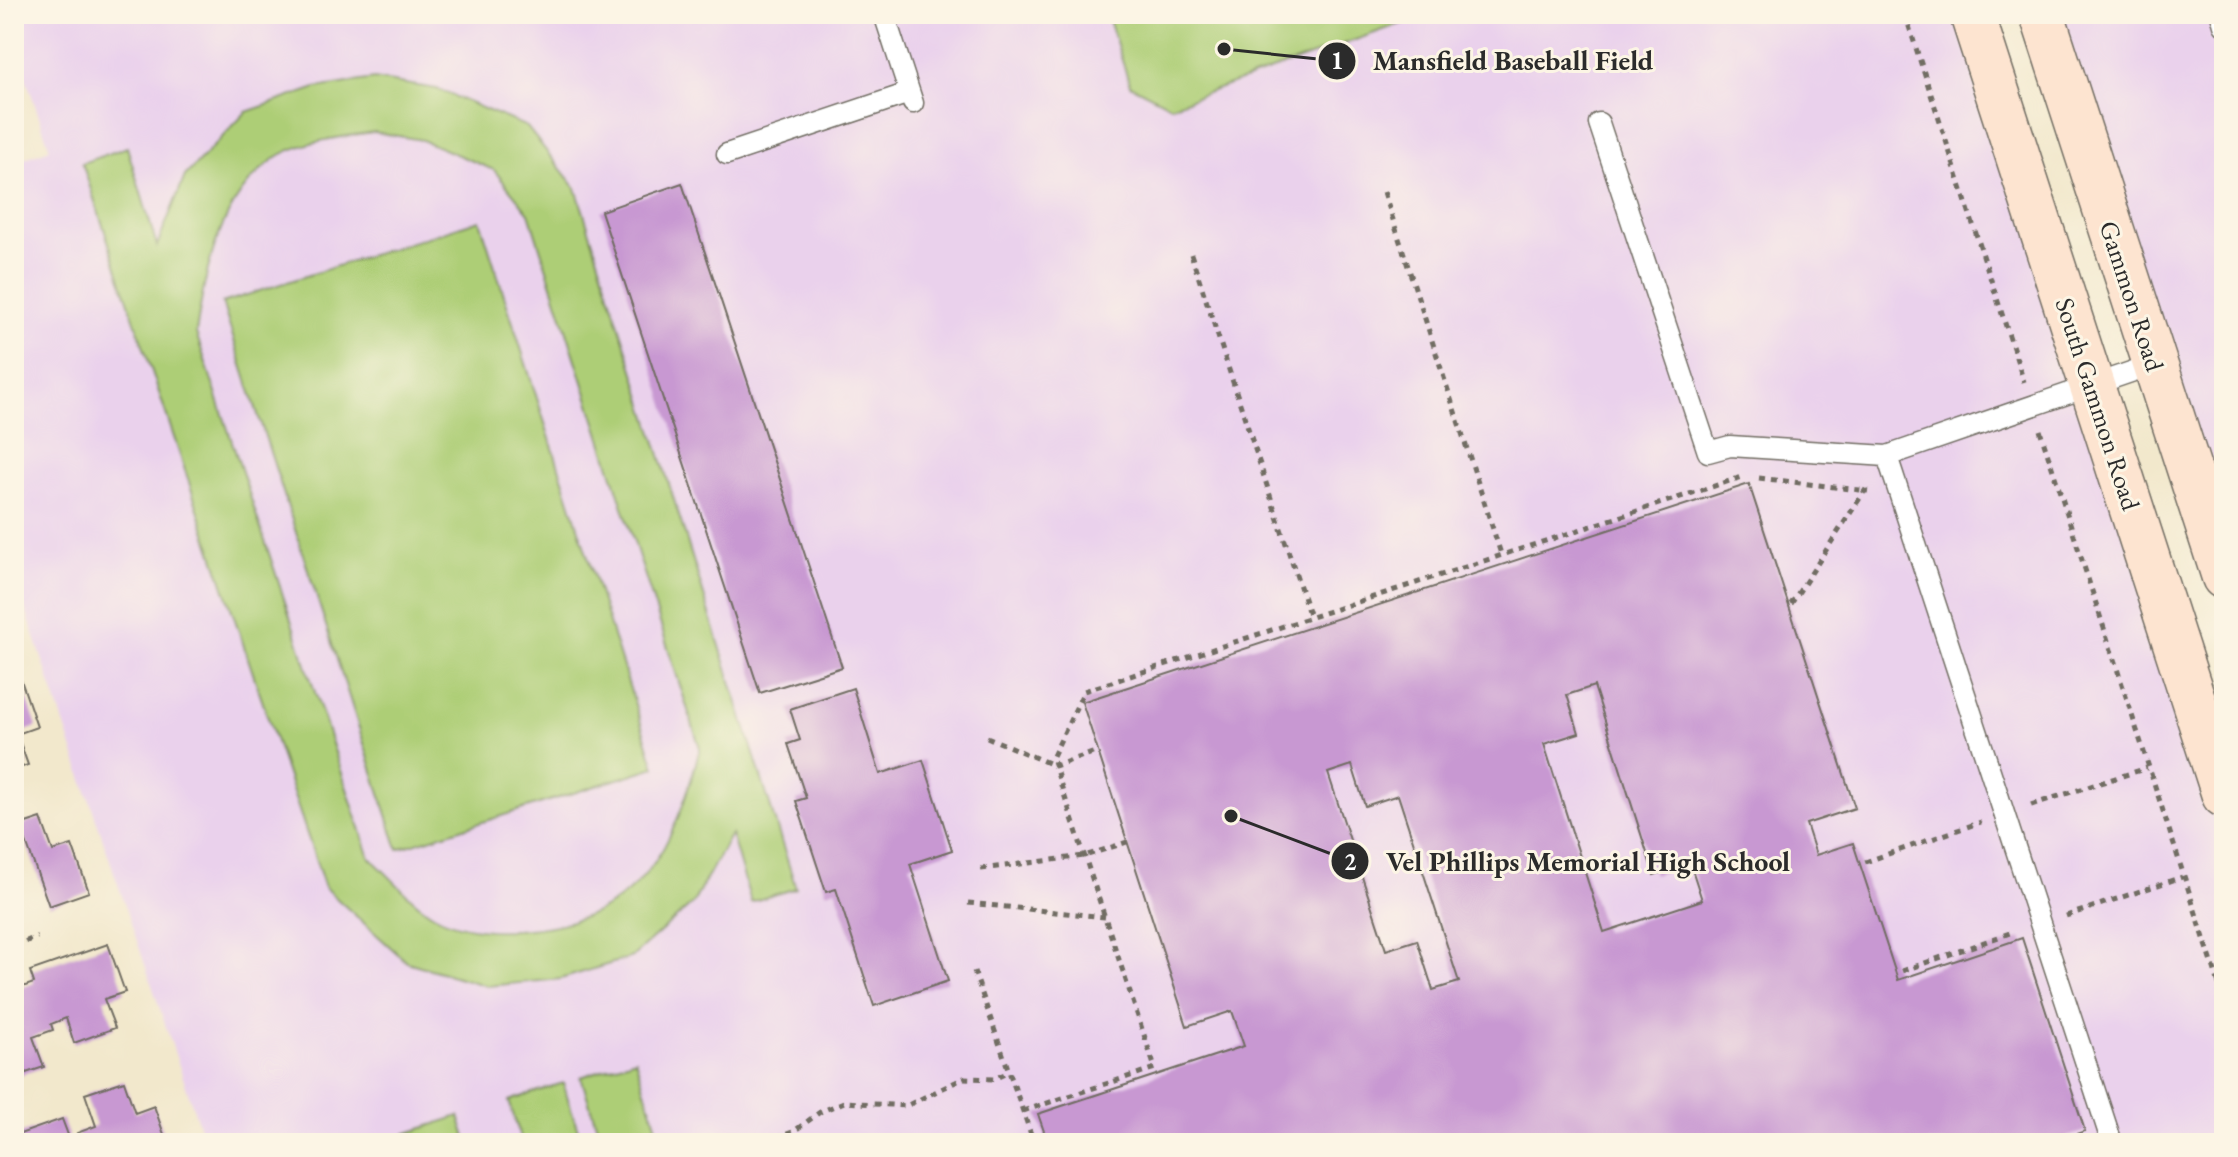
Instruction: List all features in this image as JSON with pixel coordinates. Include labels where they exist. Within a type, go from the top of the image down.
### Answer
[{"type":"main road","name":"South Gammon Road","points":[[1972,14],[2224,795]]},
{"type":"main road","name":"Gammon Road","points":[[2042,14],[2224,577]]},
{"type":"lane","points":[[727,154],[911,98],[884,14]]},
{"type":"lane","points":[[2221,14],[2224,25]]},
{"type":"lane","points":[[1599,123],[1708,452],[1730,446],[1887,456],[2154,364]]},
{"type":"lane","points":[[1887,456],[2112,1143]]},
{"type":"path","points":[[1905,14],[2224,1000]]},
{"type":"path","points":[[1384,192],[1501,554]]},
{"type":"path","points":[[1191,254],[1310,617]]},
{"type":"path","points":[[1023,1111],[1155,1068],[1052,758],[1084,691],[1739,476],[1866,489],[1872,495]]},
{"type":"path","points":[[1791,604],[1866,489]]},
{"type":"path","points":[[987,737],[1055,766],[1098,751]]},
{"type":"path","points":[[2031,805],[2147,768]]},
{"type":"path","points":[[1978,807],[1986,836]]},
{"type":"path","points":[[1865,862],[1982,822]]},
{"type":"path","points":[[981,869],[1085,856],[1127,842]]},
{"type":"path","points":[[2066,916],[2182,877]]},
{"type":"path","points":[[968,903],[1105,917]]},
{"type":"path","points":[[1902,971],[2014,933],[2010,919]]},
{"type":"path","points":[[14,946],[37,937]]},
{"type":"path","points":[[974,971],[1034,1143]]},
{"type":"path","points":[[764,1142],[793,1132],[820,1112],[844,1102],[906,1106],[964,1078],[994,1079],[1009,1072]]},
{"type":"shaded area","points":[[14,14],[1972,14],[2224,795],[2224,1143],[205,1143],[14,575],[14,162],[50,149],[14,43]]},
{"type":"shaded area","points":[[2042,14],[2224,14],[2224,577]]},
{"type":"green space","points":[[1107,14],[1428,14],[1171,106],[1130,85]]},
{"type":"green space","points":[[374,79],[437,89],[527,127],[576,188],[796,888],[751,902],[731,834],[693,903],[632,957],[561,979],[487,986],[407,962],[325,888],[82,163],[127,147],[157,246],[185,176],[246,112],[316,88]],"holes":[[[374,132],[422,140],[494,170],[529,213],[700,748],[678,817],[647,872],[626,893],[600,910],[567,922],[528,929],[480,929],[445,920],[417,903],[370,858],[196,333],[210,260],[227,215],[255,176],[274,159],[308,144]]]},
{"type":"green space","points":[[480,220],[655,767],[398,849],[222,303]]},
{"type":"green space","points":[[635,1059],[662,1143],[602,1143],[581,1077]]},
{"type":"green space","points":[[563,1083],[582,1143],[522,1143],[509,1101]]},
{"type":"green space","points":[[459,1116],[468,1143],[408,1143],[405,1134]]},
{"type":"building","points":[[682,183],[842,667],[760,693],[601,211]]},
{"type":"building","points":[[1749,484],[1855,808],[1806,824],[1816,855],[1853,843],[1898,980],[2022,938],[2085,1131],[2051,1143],[1048,1143],[1038,1114],[1244,1046],[1232,1011],[1187,1026],[1082,702]],"holes":[[[1594,686],[1654,875],[1690,863],[1702,900],[1604,932],[1544,744],[1579,733],[1567,695]],[[1352,765],[1365,806],[1398,795],[1459,982],[1433,990],[1417,940],[1386,950],[1328,773]]]},
{"type":"building","points":[[21,680],[37,727],[17,734],[28,765],[14,770],[14,682]]},
{"type":"building","points":[[853,688],[880,774],[923,760],[952,850],[910,864],[948,981],[874,1006],[836,889],[826,892],[796,801],[806,798],[788,744],[800,740],[790,709]]},
{"type":"building","points":[[41,818],[53,851],[72,845],[89,892],[49,906],[20,825]]},
{"type":"building","points":[[108,944],[125,992],[104,999],[115,1028],[74,1043],[66,1018],[51,1024],[53,1030],[33,1037],[44,1067],[14,1077],[14,990],[34,983],[30,971]]},
{"type":"building","points":[[124,1081],[135,1113],[154,1106],[167,1143],[80,1143],[77,1133],[96,1126],[85,1094]]},
{"type":"building","points":[[62,1119],[71,1143],[17,1143],[14,1136]]},
{"type":"place","name":"Mansfield Baseball Field","points":[[1224,49]]},
{"type":"place","name":"Vel Phillips Memorial High School","points":[[1231,816]]}]
